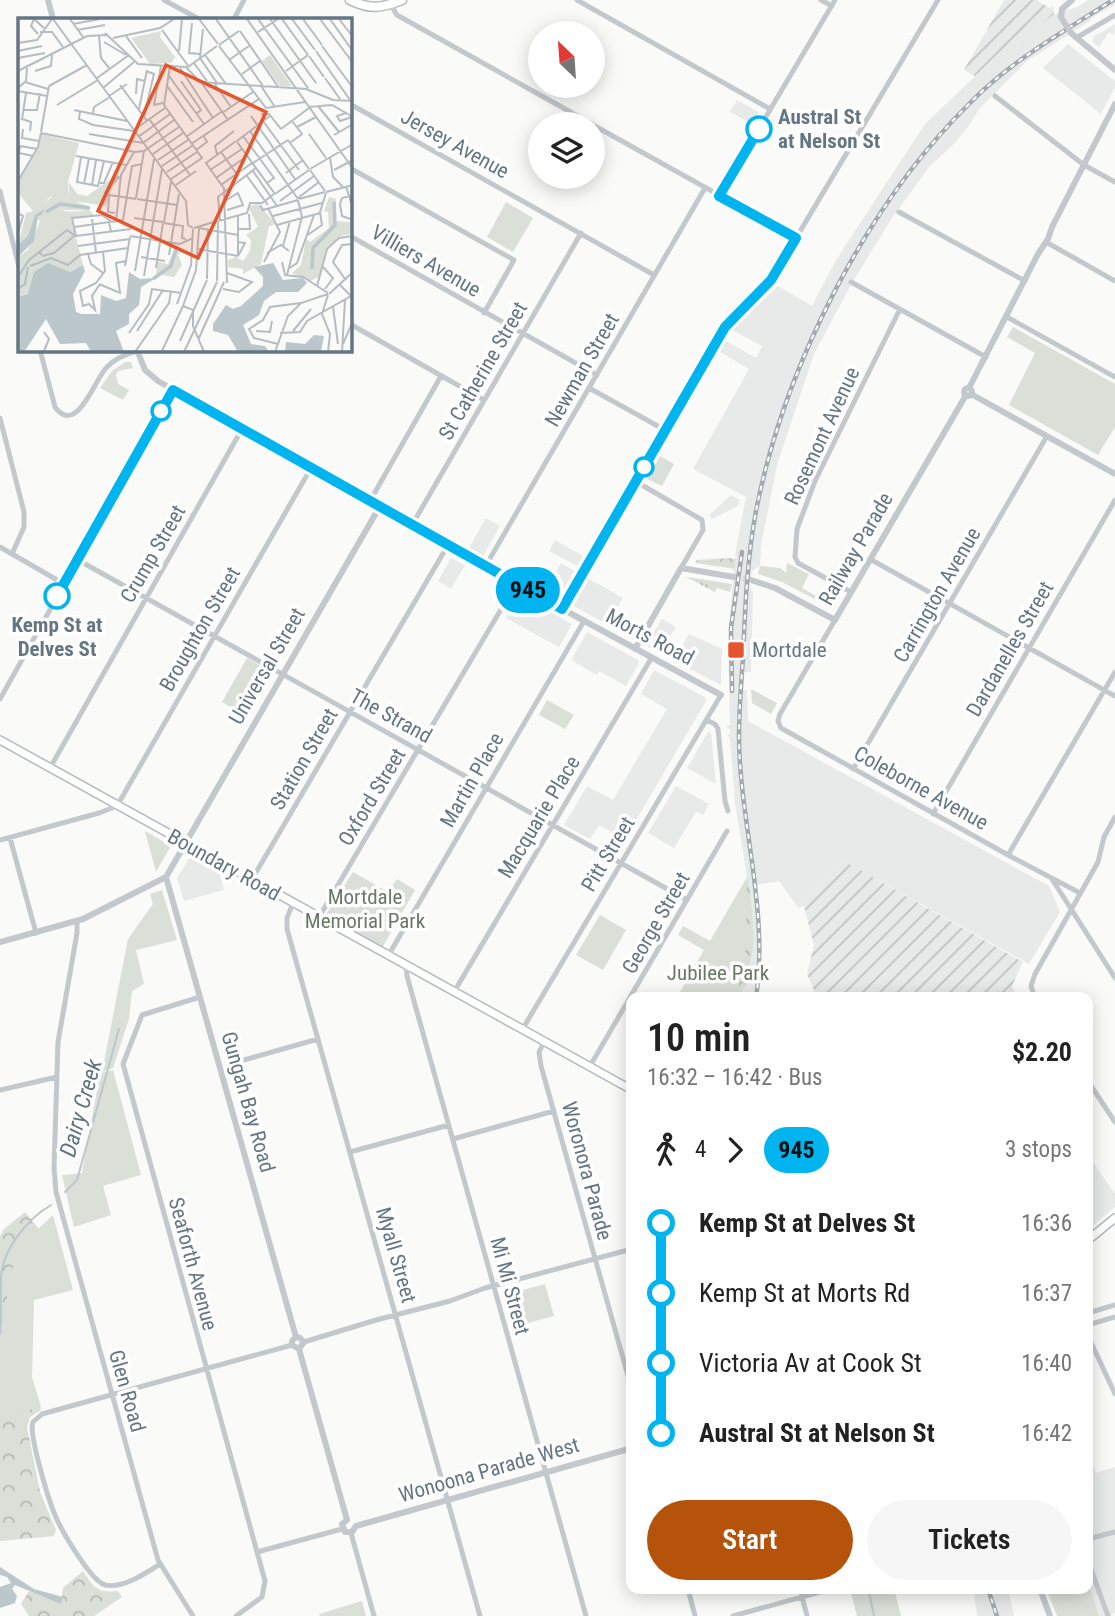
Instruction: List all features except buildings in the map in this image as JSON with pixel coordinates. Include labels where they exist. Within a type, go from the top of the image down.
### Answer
[{"type":"main road","points":[[350,0],[371,8],[402,0]]},
{"type":"main road","name":"Boundary Road","points":[[0,740],[626,1087]]},
{"type":"main road","points":[[1093,1236],[1115,1218]]},
{"type":"street","points":[[48,0],[53,18]]},
{"type":"street","points":[[164,0],[197,18]]},
{"type":"street","points":[[235,18],[244,0]]},
{"type":"street","points":[[577,0],[770,109]]},
{"type":"street","points":[[719,196],[833,3],[821,0]]},
{"type":"street","points":[[562,609],[725,327],[771,280],[938,0]]},
{"type":"street","points":[[1072,0],[1062,9],[1061,17],[1073,36],[1115,70]]},
{"type":"street","points":[[391,5],[397,15],[570,112]]},
{"type":"street","points":[[1073,36],[1115,15]]},
{"type":"street","points":[[995,96],[1084,165],[1115,183]]},
{"type":"street","name":"Railway Parade","points":[[778,721],[969,392],[1115,104]]},
{"type":"street","name":"Jersey Avenue","points":[[352,105],[654,275]]},
{"type":"street","points":[[605,132],[796,238]]},
{"type":"street","points":[[352,169],[514,260],[484,313]]},
{"type":"street","name":"Newman Street","points":[[485,567],[705,188]]},
{"type":"street","points":[[0,191],[18,263]]},
{"type":"street","points":[[899,212],[1024,281]]},
{"type":"street","name":"St Catherine Street","points":[[412,525],[580,233]]},
{"type":"street","name":"Villiers Avenue","points":[[352,237],[597,375]]},
{"type":"street","points":[[1046,242],[1115,281]]},
{"type":"street","points":[[851,282],[986,357]]},
{"type":"street","name":"Rosemont Avenue","points":[[851,592],[797,563],[797,529],[816,478],[900,309]]},
{"type":"street","points":[[1007,317],[1115,377]]},
{"type":"street","points":[[352,325],[484,400]]},
{"type":"street","points":[[41,352],[55,407],[65,415],[75,414],[82,407],[111,362],[133,352]]},
{"type":"street","name":"Morts Road","points":[[138,352],[148,374],[173,390],[485,567],[721,695]]},
{"type":"street","points":[[370,501],[441,376]]},
{"type":"street","points":[[589,388],[665,430]]},
{"type":"street","points":[[0,699],[173,390]]},
{"type":"street","points":[[969,392],[1115,474]]},
{"type":"street","points":[[0,418],[24,512],[24,527],[12,554]]},
{"type":"street","name":"Crump Street","points":[[50,768],[242,429]]},
{"type":"street","name":"Carrington Avenue","points":[[853,769],[1047,436]]},
{"type":"street","name":"Broughton Street","points":[[117,806],[311,468]]},
{"type":"street","points":[[635,481],[702,520],[703,530],[635,649]]},
{"type":"street","name":"Dardanelles Street","points":[[933,814],[1115,500]]},
{"type":"street","name":"Universal Street","points":[[166,877],[380,506]]},
{"type":"street","name":"Station Street","points":[[251,881],[448,545]]},
{"type":"street","points":[[0,547],[64,584]]},
{"type":"street","points":[[870,559],[1115,695]]},
{"type":"street","name":"The Strand","points":[[78,560],[687,900]]},
{"type":"street","points":[[681,568],[734,577]]},
{"type":"street","points":[[751,580],[775,588],[835,620]]},
{"type":"street","name":"Oxford Street","points":[[319,917],[516,584]]},
{"type":"street","name":"Martin Place","points":[[388,956],[584,621]]},
{"type":"street","name":"Macquarie Place","points":[[454,992],[652,657]]},
{"type":"street","points":[[1008,855],[1115,672]]},
{"type":"street","name":"Pitt Street","points":[[522,1030],[721,695]]},
{"type":"street","points":[[706,720],[718,727],[728,811]]},
{"type":"street","name":"Coleborne Avenue","points":[[778,721],[783,730],[1080,893]]},
{"type":"street","points":[[0,840],[117,806]]},
{"type":"street","points":[[1033,992],[1031,986],[1035,974],[1098,862],[1104,837],[1115,817]]},
{"type":"street","name":"George Street","points":[[633,992],[727,831]]},
{"type":"street","points":[[10,838],[36,933]]},
{"type":"street","points":[[0,942],[77,922],[166,877]]},
{"type":"street","name":"Gungah Bay Road","points":[[166,877],[296,1337],[292,1341],[298,1345]]},
{"type":"street","name":"Coleborne Avenue","points":[[1052,879],[1115,978]]},
{"type":"street","name":"Myall Street","points":[[293,903],[286,925],[480,1616]]},
{"type":"street","name":"Glen Road","points":[[77,922],[60,1024],[54,1166],[59,1208],[160,1564],[193,1616]]},
{"type":"street","name":"Mi Mi Street","points":[[406,965],[586,1616]]},
{"type":"street","name":"Seaforth Avenue","points":[[200,998],[142,1015],[122,1064],[265,1581],[262,1597],[236,1616]]},
{"type":"street","name":"George Street","points":[[590,1066],[626,1004]]},
{"type":"street","points":[[244,1059],[318,1039]]},
{"type":"street","name":"Woronora Parade","points":[[544,1042],[539,1055],[626,1370]]},
{"type":"street","points":[[0,1090],[57,1077]]},
{"type":"street","points":[[1093,1089],[1115,1122]]},
{"type":"street","points":[[453,1139],[554,1111]]},
{"type":"street","points":[[350,1152],[449,1125]]},
{"type":"street","points":[[160,1564],[144,1574],[117,1584],[103,1584],[96,1579],[54,1513],[32,1435],[33,1422],[42,1414],[298,1345],[396,1314],[626,1251]]},
{"type":"street","points":[[1093,1312],[1115,1306]]},
{"type":"street","points":[[1093,1324],[1115,1317]]},
{"type":"street","points":[[298,1345],[347,1520]]},
{"type":"street","points":[[1093,1347],[1115,1394]]},
{"type":"street","name":"Wonoona Parade West","points":[[356,1526],[626,1450]]},
{"type":"street","points":[[342,1529],[342,1524],[347,1520],[353,1521],[356,1526],[351,1533]]},
{"type":"street","points":[[257,1552],[342,1529],[351,1533]]},
{"type":"street","points":[[1093,1538],[1115,1532]]},
{"type":"street","points":[[351,1533],[374,1616]]},
{"type":"street","points":[[1093,1575],[1108,1616]]},
{"type":"street","points":[[689,1594],[695,1616]]},
{"type":"street","points":[[801,1594],[807,1616]]},
{"type":"street","points":[[733,1616],[813,1594]]},
{"type":"street","points":[[1042,1594],[1050,1616]]},
{"type":"shaded area","points":[[1004,0],[1036,0],[1050,8],[1053,6],[1054,14],[1019,43],[1014,39],[975,76],[964,70]]},
{"type":"shaded area","points":[[1088,0],[1115,0],[1115,5],[1027,61],[980,108],[953,145],[930,166],[892,218],[852,283],[814,354],[777,465],[761,545],[760,566],[752,571],[751,672],[744,672],[743,689],[747,691],[748,721],[1049,886],[1060,912],[1029,964],[842,860],[797,906],[779,881],[757,885],[762,945],[757,992],[738,992],[746,946],[747,877],[735,803],[730,739],[727,734],[730,734],[730,729],[726,726],[730,725],[730,613],[736,549],[746,497],[693,469],[749,369],[720,352],[726,341],[756,358],[762,346],[732,330],[778,286],[812,306],[836,260],[925,124],[1015,38],[1018,43],[1054,14],[1078,7]]},
{"type":"shaded area","points":[[1115,24],[1114,35],[1109,32],[1099,47],[1093,42],[1093,37]]},
{"type":"shaded area","points":[[1068,44],[1115,81],[1115,87],[1101,114],[1043,68]]},
{"type":"shaded area","points":[[737,100],[759,112],[752,124],[730,112]]},
{"type":"shaded area","points":[[731,495],[740,500],[738,506],[712,519],[709,515]]},
{"type":"shaded area","points":[[486,518],[500,526],[483,556],[469,548]]},
{"type":"shaded area","points":[[555,540],[583,556],[577,566],[549,551]]},
{"type":"shaded area","points":[[451,558],[465,565],[451,589],[438,581]]},
{"type":"shaded area","points":[[561,563],[574,571],[559,598],[545,590]]},
{"type":"shaded area","points":[[589,579],[623,598],[608,625],[574,606]]},
{"type":"shaded area","points":[[520,595],[572,624],[559,647],[506,618]]},
{"type":"shaded area","points":[[662,619],[676,627],[659,653],[648,647],[647,643]]},
{"type":"shaded area","points":[[587,632],[638,660],[639,663],[626,686],[599,671],[597,675],[571,660]]},
{"type":"shaded area","points":[[689,634],[722,649],[721,685],[674,661]]},
{"type":"shaded area","points":[[654,670],[705,697],[706,701],[625,839],[599,825],[590,839],[564,825],[587,786],[613,800],[667,709],[641,694]]},
{"type":"shaded area","points":[[708,732],[711,733],[716,784],[687,768]]},
{"type":"shaded area","points":[[676,786],[709,804],[703,815],[696,812],[674,848],[648,833]]},
{"type":"shaded area","points":[[193,857],[219,872],[224,890],[184,901],[177,878]]},
{"type":"shaded area","points":[[842,860],[1023,962],[1012,986],[1015,992],[815,992],[807,974],[814,945],[804,906],[797,906]]},
{"type":"shaded area","points":[[1093,1162],[1115,1194],[1115,1207],[1093,1226]]},
{"type":"shaded area","points":[[1093,1466],[1096,1473],[1115,1467],[1115,1612],[1111,1616],[1099,1616],[1092,1594]]},
{"type":"shaded area","points":[[0,1567],[34,1589],[63,1597],[61,1604],[15,1585],[12,1589],[17,1596],[15,1603],[0,1608],[0,1587],[11,1583],[7,1577],[0,1575]]},
{"type":"shaded area","points":[[974,1594],[1009,1594],[1014,1616],[977,1616]]},
{"type":"green space","points":[[506,202],[533,218],[513,252],[487,237]]},
{"type":"green space","points":[[1013,327],[1115,384],[1115,427],[1098,455],[1009,405],[1035,353],[1007,337]]},
{"type":"green space","points":[[125,362],[131,362],[133,368],[118,371],[116,375],[118,384],[129,390],[123,400],[100,388],[112,371]]},
{"type":"green space","points":[[660,456],[674,464],[662,486],[647,479]]},
{"type":"green space","points":[[735,559],[735,569],[695,563],[697,560]]},
{"type":"green space","points":[[787,563],[809,574],[802,588],[834,606],[832,608],[782,582],[758,574],[760,566],[780,568],[786,573]]},
{"type":"green space","points":[[686,577],[732,584],[730,592],[717,588],[715,592]]},
{"type":"green space","points":[[247,658],[274,673],[248,717],[222,702]]},
{"type":"green space","points":[[751,689],[777,703],[771,714],[752,703]]},
{"type":"green space","points":[[547,700],[574,715],[565,729],[539,715]]},
{"type":"green space","points":[[145,831],[171,846],[156,872]]},
{"type":"green space","name":"Mortdale Memorial Park","points":[[353,872],[388,892],[397,879],[415,890],[382,948],[325,916]]},
{"type":"green space","points":[[748,876],[753,921],[752,952],[747,985],[743,992],[731,992]]},
{"type":"green space","name":"Jubilee Park","points":[[747,877],[746,946],[738,992],[680,992],[704,950],[678,935],[683,926],[710,941]]},
{"type":"green space","points":[[162,890],[177,940],[136,950],[144,984],[132,991],[129,1019],[113,1068],[102,1072],[128,939],[153,904],[150,894]]},
{"type":"green space","points":[[600,915],[626,930],[603,970],[576,955]]},
{"type":"green space","points":[[113,1070],[141,1175],[103,1186],[111,1215],[74,1227],[62,1175],[82,1173],[100,1073]]},
{"type":"green space","points":[[25,1212],[39,1229],[33,1236],[17,1347],[41,1410],[30,1417],[27,1427],[40,1492],[56,1530],[54,1536],[0,1541],[0,1236],[3,1230]]},
{"type":"green space","points":[[53,1215],[73,1290],[34,1300],[32,1377],[41,1407],[0,1418],[4,1329],[10,1279],[22,1246]]},
{"type":"green space","points":[[545,1284],[554,1316],[513,1327],[504,1295]]},
{"type":"green space","points":[[83,1571],[97,1588],[118,1591],[122,1597],[94,1616],[29,1616],[21,1604],[29,1591],[61,1603],[63,1588]]},
{"type":"green space","points":[[851,1594],[895,1594],[901,1616],[857,1616]]},
{"type":"green space","points":[[1048,1594],[1092,1594],[1099,1616],[1057,1616]]},
{"type":"green space","points":[[362,1601],[366,1616],[319,1614]]},
{"type":"waterway","name":"Dairy Creek","points":[[65,1192],[77,1180],[119,1029]]},
{"type":"waterway","name":"Dairy Creek","points":[[0,1334],[1,1280],[5,1258],[25,1227],[51,1205]]},
{"type":"waterway","points":[[869,1594],[874,1616]]},
{"type":"tunnel","points":[[734,577],[751,580]]},
{"type":"railway","points":[[757,992],[759,932],[741,770],[740,698],[753,529],[769,457],[787,401],[834,292],[864,239],[932,144],[970,103],[1003,73],[1038,47],[1113,0]]},
{"type":"railway","points":[[732,691],[731,628],[742,552]]},
{"type":"railway","points":[[990,1594],[997,1616]]},
{"type":"bus line","name":"945","points":[[57,596],[173,390],[562,609],[725,327],[771,280],[796,238],[719,196],[759,129]]},
{"type":"place","name":"Austral St at Nelson St","points":[[759,129]]},
{"type":"place","name":"Kemp St at Delves St","points":[[57,596]]},
{"type":"place","name":"Mortdale","points":[[736,650]]}]
